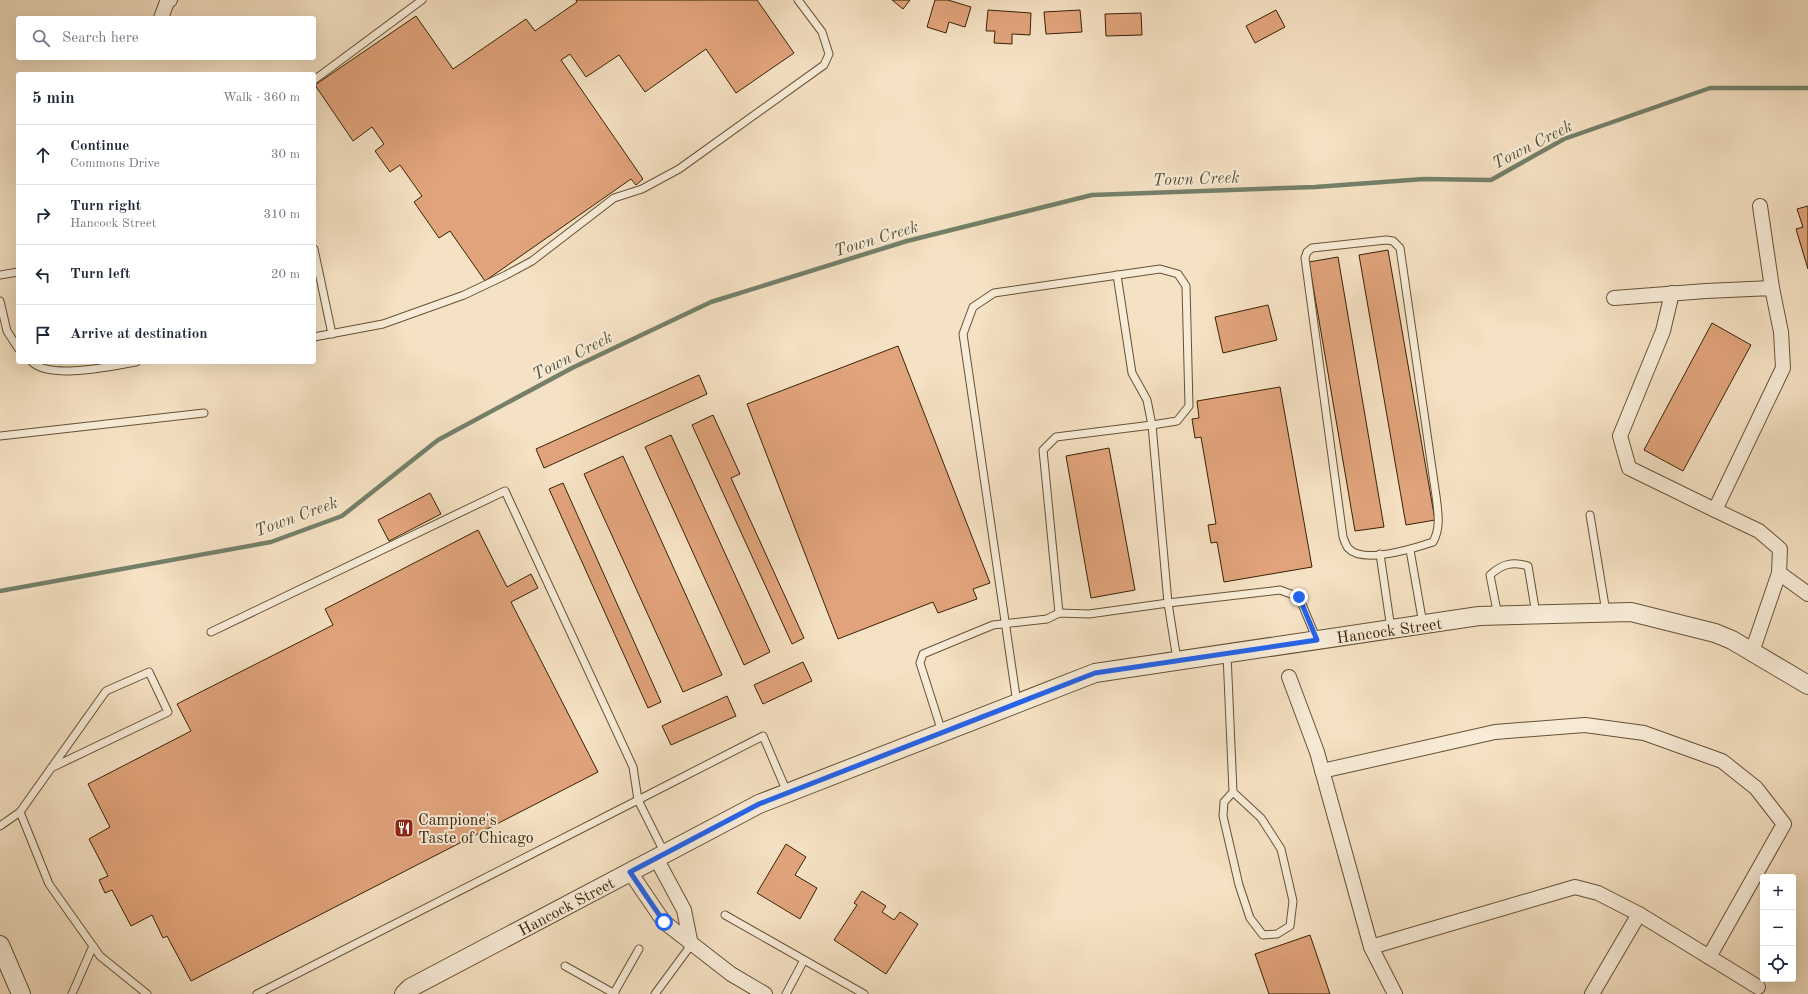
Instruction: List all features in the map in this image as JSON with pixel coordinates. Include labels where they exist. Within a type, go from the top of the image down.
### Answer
[{"type":"street","points":[[162,16],[167,2],[170,0]]},
{"type":"street","points":[[1715,510],[1782,368],[1781,332],[1772,288],[1760,206]]},
{"type":"street","points":[[1614,298],[1672,293],[1772,288]]},
{"type":"street","points":[[1672,293],[1663,330],[1620,436],[1629,468],[1759,531],[1780,549],[1779,573],[1752,652]]},
{"type":"street","points":[[1779,573],[1808,594]]},
{"type":"street","name":"Hancock Street","points":[[410,992],[630,872],[759,804],[1095,673],[1479,616],[1631,612],[1715,633],[1752,652],[1808,685]]},
{"type":"street","points":[[1289,677],[1307,722],[1322,771],[1371,947],[1394,994]]},
{"type":"street","points":[[1322,771],[1495,732],[1585,725],[1644,733],[1722,761],[1756,788],[1784,824],[1709,957]]},
{"type":"street","points":[[660,856],[684,910],[691,945]]},
{"type":"street","points":[[630,872],[664,922],[691,945],[731,974],[765,994]]},
{"type":"street","points":[[1371,947],[1576,887],[1598,893],[1639,914],[1758,987]]},
{"type":"street","points":[[1592,994],[1639,914]]},
{"type":"street","points":[[0,945],[21,994]]},
{"type":"lane","points":[[316,79],[422,0]]},
{"type":"lane","points":[[316,337],[383,324],[464,296],[532,260],[614,198],[642,189],[679,169],[824,66],[829,54],[822,32],[798,0]]},
{"type":"lane","points":[[1386,240],[1393,241],[1400,248],[1436,496],[1438,524],[1437,536],[1433,542],[1410,550],[1380,554],[1365,555],[1356,553],[1348,548],[1343,537],[1306,266],[1307,252],[1312,248],[1386,240]]},
{"type":"lane","points":[[316,258],[332,334]]},
{"type":"lane","points":[[1017,703],[963,334],[973,307],[994,293],[1160,269],[1178,274],[1186,286],[1189,406],[1177,421],[1056,437],[1043,450],[1060,613]]},
{"type":"lane","points":[[0,275],[16,272]]},
{"type":"lane","points":[[1117,275],[1132,372],[1148,400],[1152,425],[1168,603],[1178,661]]},
{"type":"lane","points":[[0,301],[7,331],[16,345]]},
{"type":"lane","points":[[34,364],[38,367],[71,372],[123,364]]},
{"type":"lane","points":[[0,436],[204,413]]},
{"type":"lane","points":[[211,632],[505,491],[633,767],[638,800],[660,856]]},
{"type":"lane","points":[[1590,515],[1606,612]]},
{"type":"lane","points":[[1410,550],[1423,625]]},
{"type":"lane","points":[[1380,554],[1391,629]]},
{"type":"lane","points":[[1498,616],[1490,575],[1498,568],[1517,563],[1528,566],[1536,614]]},
{"type":"lane","points":[[942,732],[920,663],[923,654],[993,625],[1006,625],[1047,619],[1060,613],[1089,614],[1280,590],[1299,597],[1317,640]]},
{"type":"lane","points":[[1227,653],[1233,792],[1224,802],[1223,816],[1239,885],[1250,918],[1263,934],[1276,934],[1290,926],[1292,901],[1281,849],[1261,818],[1233,792]]},
{"type":"lane","points":[[0,826],[20,812],[51,768],[106,691],[149,672],[168,712],[51,768]]},
{"type":"lane","points":[[257,994],[763,736],[787,792]]},
{"type":"lane","points":[[20,812],[48,884],[100,956],[147,994]]},
{"type":"lane","points":[[725,915],[864,994]]},
{"type":"lane","points":[[655,994],[691,945]]},
{"type":"lane","points":[[72,994],[93,946]]},
{"type":"lane","points":[[565,966],[614,994],[639,949]]},
{"type":"lane","points":[[786,994],[804,960]]},
{"type":"building","points":[[576,0],[757,0],[794,53],[736,93],[706,49],[645,92],[619,55],[586,77],[570,54],[561,60],[643,179],[636,185],[631,179],[485,281],[450,231],[439,238],[414,202],[422,196],[400,165],[390,172],[375,151],[384,144],[372,127],[353,141],[316,84],[416,16],[453,69],[526,19],[535,31],[577,2]]},
{"type":"building","points":[[892,0],[910,0],[903,9]]},
{"type":"building","points":[[935,0],[948,0],[971,7],[965,27],[949,22],[946,33],[927,27]]},
{"type":"building","points":[[988,10],[1031,13],[1030,35],[1012,34],[1012,44],[994,43],[995,31],[986,31]]},
{"type":"building","points":[[1080,10],[1082,32],[1046,34],[1044,12]]},
{"type":"building","points":[[1276,10],[1285,27],[1255,43],[1246,26]]},
{"type":"building","points":[[1141,13],[1142,35],[1106,36],[1105,14]]},
{"type":"building","points":[[1808,206],[1808,269],[1796,229],[1803,227],[1797,209]]},
{"type":"building","points":[[1388,250],[1435,520],[1406,525],[1359,255]]},
{"type":"building","points":[[1338,257],[1384,527],[1355,531],[1309,262]]},
{"type":"building","points":[[1268,305],[1277,340],[1223,353],[1215,317]]},
{"type":"building","points":[[1712,323],[1751,345],[1683,471],[1644,450]]},
{"type":"building","points":[[898,346],[990,583],[973,589],[977,599],[938,613],[933,602],[838,639],[747,404]]},
{"type":"building","points":[[699,375],[707,394],[544,468],[536,449]]},
{"type":"building","points":[[1280,387],[1312,567],[1224,582],[1217,542],[1211,543],[1208,525],[1216,524],[1201,437],[1195,438],[1192,419],[1199,418],[1197,401]]},
{"type":"building","points":[[713,415],[740,474],[731,478],[804,638],[792,644],[692,425]]},
{"type":"building","points":[[671,435],[770,652],[744,665],[645,447]]},
{"type":"building","points":[[1109,448],[1135,590],[1091,598],[1066,456]]},
{"type":"building","points":[[623,456],[722,675],[683,692],[584,474]]},
{"type":"building","points":[[563,483],[661,702],[648,708],[549,489]]},
{"type":"building","points":[[430,493],[441,514],[389,541],[378,520]]},
{"type":"building","points":[[478,530],[507,587],[531,574],[538,588],[511,602],[598,772],[191,981],[167,936],[163,938],[152,915],[131,926],[112,890],[105,893],[99,880],[108,876],[89,839],[110,827],[88,784],[191,731],[177,704],[333,625],[325,609]]},
{"type":"building","points":[[803,662],[812,681],[763,704],[754,685]]},
{"type":"building","points":[[727,696],[736,716],[671,745],[662,726]]},
{"type":"building","points":[[786,844],[806,857],[795,875],[817,888],[800,919],[757,893]]},
{"type":"building","points":[[862,891],[886,906],[882,912],[894,920],[900,912],[918,924],[886,974],[834,940],[857,905],[854,903]]},
{"type":"building","points":[[1310,935],[1330,994],[1269,994],[1255,954]]},
{"type":"waterway","name":"Town Creek","points":[[0,591],[271,542],[342,516],[438,440],[572,368],[711,302],[907,241],[1092,195],[1315,187],[1424,179],[1491,180],[1564,139],[1710,88],[1808,88]]},
{"type":"place","name":"Campione's Taste of Chicago","points":[[404,828]]},
{"type":"route","points":[[664,922],[630,872],[759,804],[1095,673],[1317,640],[1299,597]]}]
